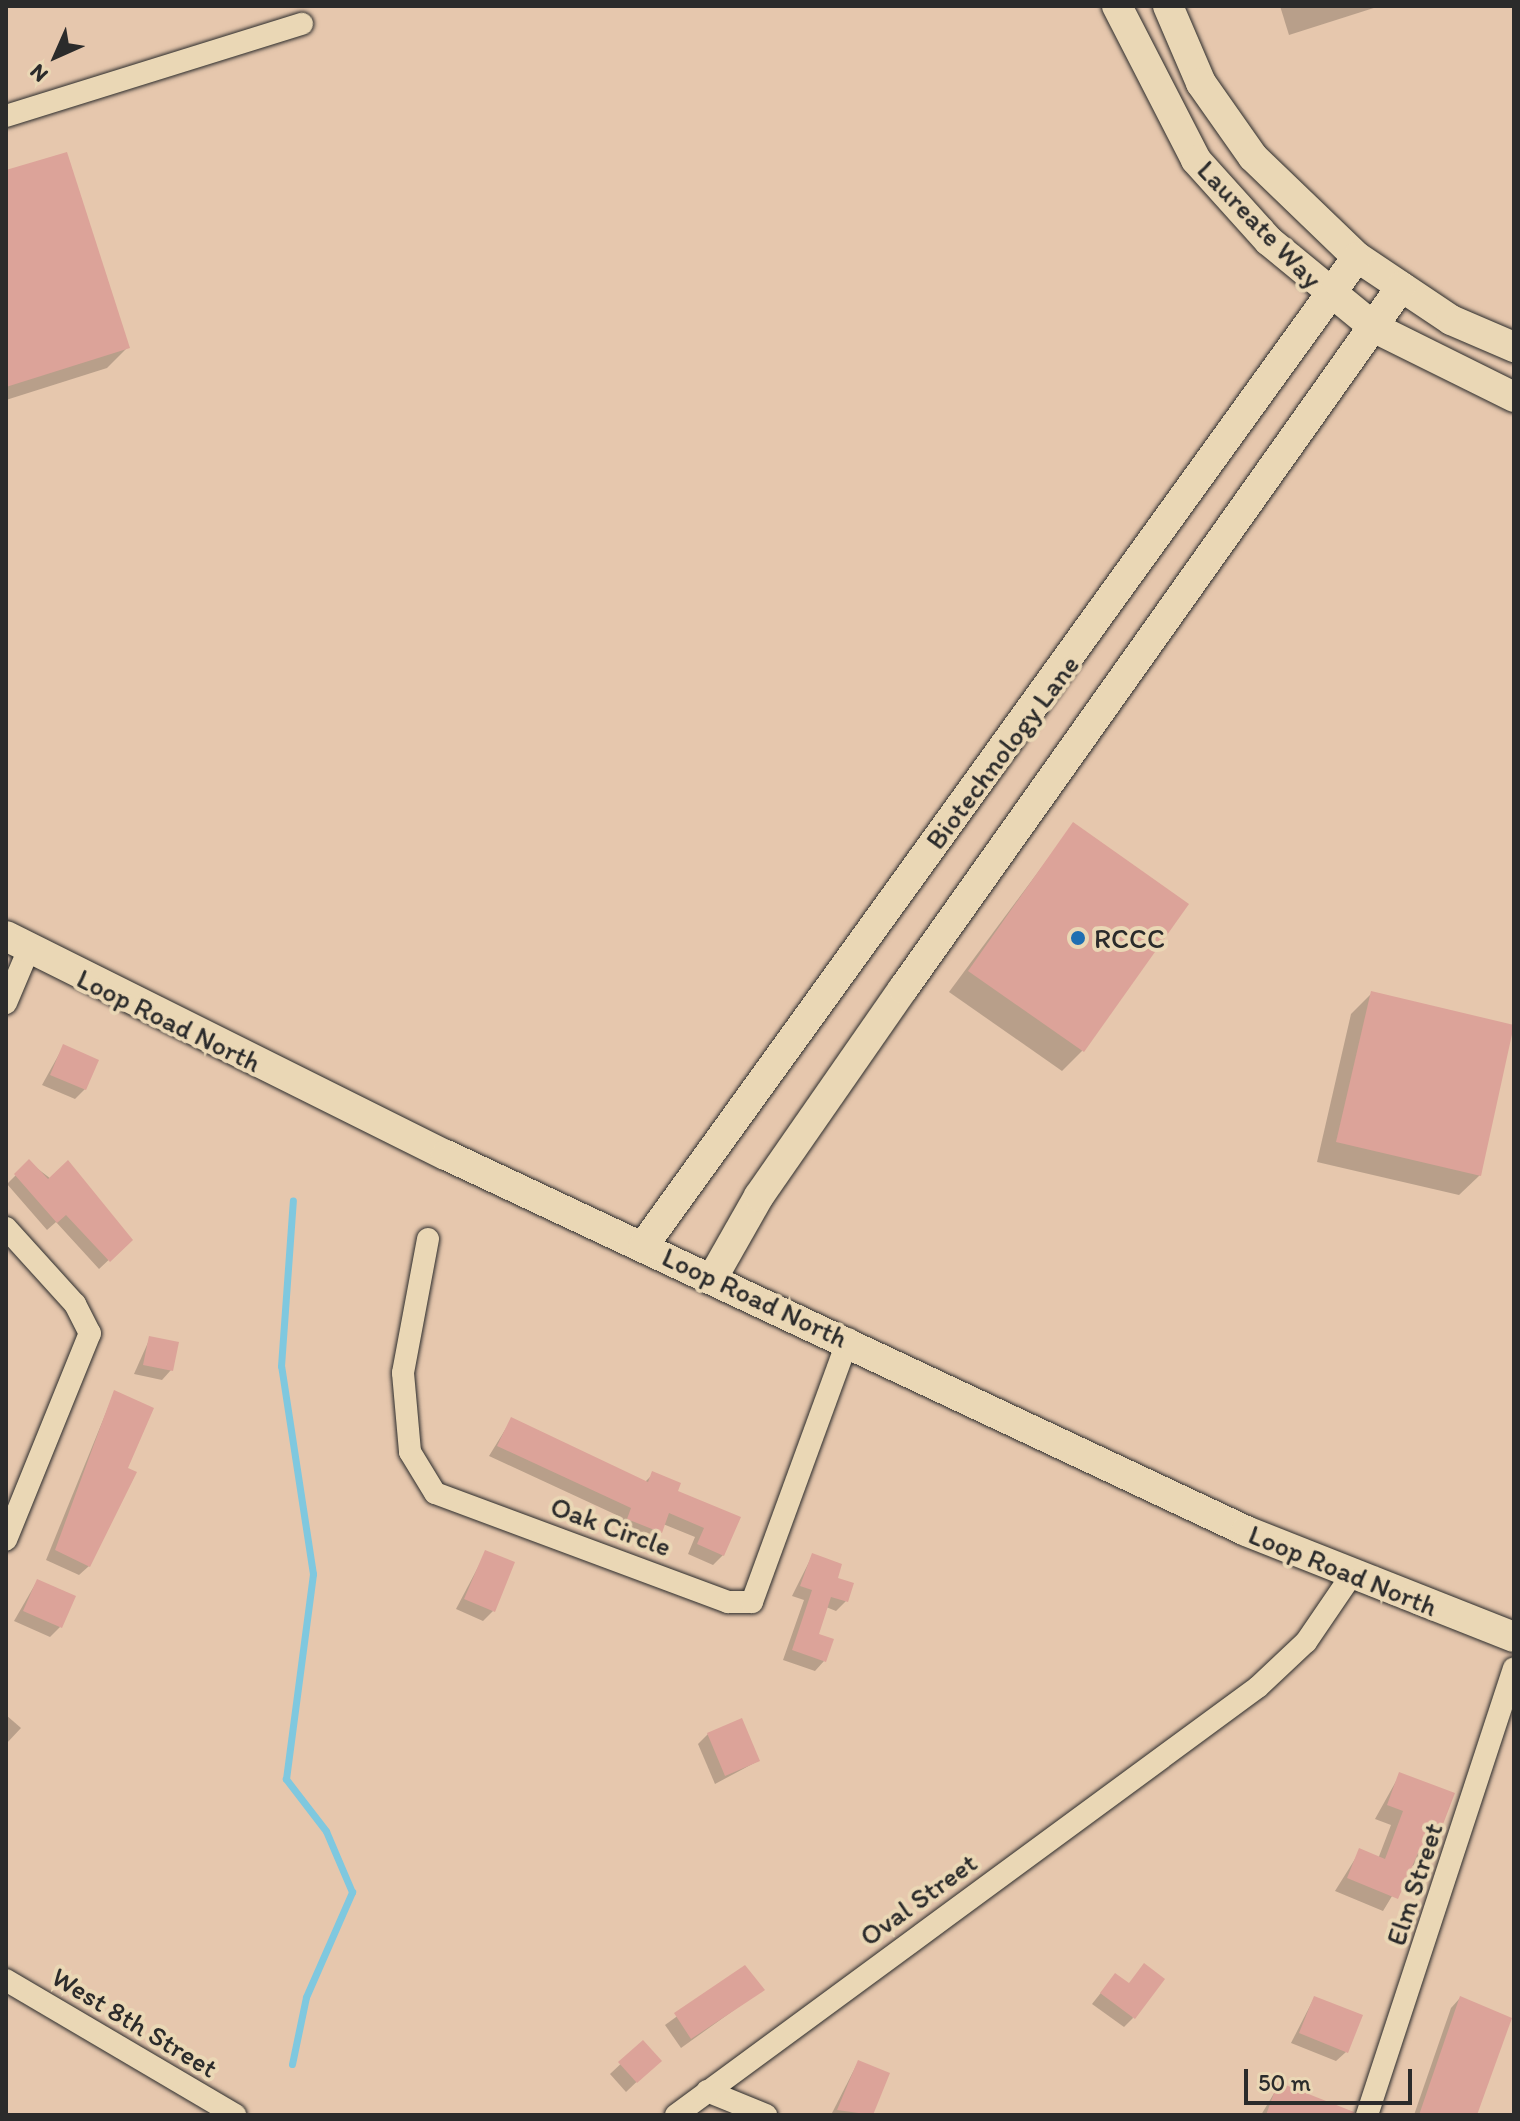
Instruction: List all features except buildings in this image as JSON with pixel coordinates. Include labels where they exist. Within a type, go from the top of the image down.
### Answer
[{"type":"street","name":"Laureate Way","points":[[1117,6],[1196,160],[1328,294],[1375,328],[1514,397]]},
{"type":"street","name":"Laureate Way","points":[[1168,6],[1201,83],[1253,157],[1357,257],[1401,287],[1514,347]]},
{"type":"street","points":[[6,116],[302,24]]},
{"type":"street","name":"Biotechnology Lane","points":[[644,1245],[1111,606],[1357,257]]},
{"type":"street","name":"Biotechnology Lane","points":[[713,1277],[759,1196],[1375,328],[1401,287]]},
{"type":"street","points":[[6,1003],[17,944]]},
{"type":"street","name":"Loop Road North","points":[[17,944],[644,1245],[1351,1576],[1514,1637]]},
{"type":"street","points":[[6,1228],[75,1304],[90,1333],[6,1540]]},
{"type":"street","name":"Oak Circle","points":[[428,1239],[403,1373],[410,1452],[435,1493],[728,1602],[752,1602],[848,1339]]},
{"type":"street","name":"Oval Street","points":[[676,2115],[1287,1663],[1351,1576]]},
{"type":"street","name":"Elm Street","points":[[1367,2115],[1514,1669]]},
{"type":"street","name":"West 8th Street","points":[[6,1980],[235,2115]]},
{"type":"street","points":[[707,2091],[766,2115]]},
{"type":"waterway","points":[[292,2064],[306,1997],[352,1892],[326,1831],[286,1779],[313,1574],[281,1366],[293,1200]]},
{"type":"place","name":"RCCC","points":[[1078,938]]}]
